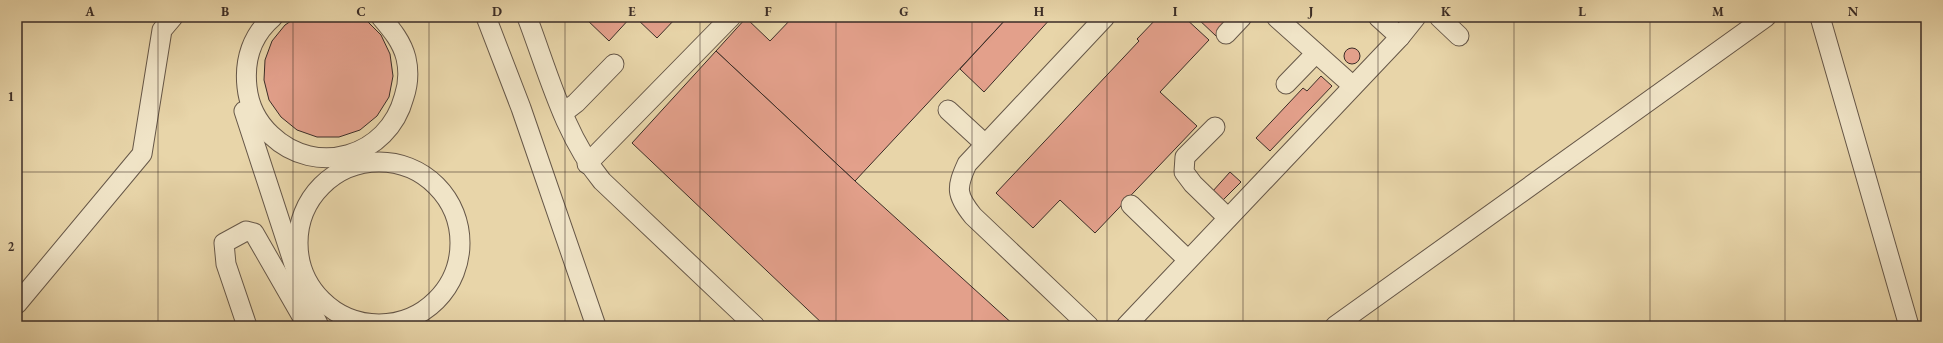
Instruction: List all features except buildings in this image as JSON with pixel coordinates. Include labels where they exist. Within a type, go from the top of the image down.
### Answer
[{"type":"street","points":[[17,304],[142,154],[162,30],[173,17]]},
{"type":"street","points":[[273,17],[264,25],[251,47],[245,72],[248,100],[260,125],[281,144],[306,156],[335,158],[361,157],[411,168],[432,181],[449,200],[459,224],[461,250],[454,277],[438,300],[415,316],[388,325],[359,321],[334,310],[313,290],[298,266],[298,237],[304,212],[317,190],[336,174],[361,157],[385,134],[401,111],[408,84],[406,58],[396,35],[381,17]]},
{"type":"street","points":[[486,17],[521,108],[596,326]]},
{"type":"street","points":[[527,17],[563,113],[587,164],[602,181],[755,326]]},
{"type":"street","points":[[587,164],[730,17]]},
{"type":"street","points":[[1089,326],[973,216],[961,201],[958,182],[967,164],[1105,17]]},
{"type":"street","points":[[1226,34],[1242,17]]},
{"type":"street","points":[[1276,17],[1353,86]]},
{"type":"street","points":[[1378,17],[1400,37]]},
{"type":"street","points":[[1126,326],[1400,37],[1416,17]]},
{"type":"street","points":[[1439,17],[1459,36]]},
{"type":"street","points":[[1335,326],[1766,17]]},
{"type":"street","points":[[1820,17],[1909,326]]},
{"type":"street","points":[[1286,84],[1316,53]]},
{"type":"street","points":[[563,113],[576,103],[614,64]]},
{"type":"street","points":[[248,100],[242,103],[298,266],[305,298],[319,326]]},
{"type":"street","points":[[948,110],[985,144]]},
{"type":"street","points":[[1216,127],[1185,157],[1184,172],[1193,184],[1228,218]]},
{"type":"street","points":[[1130,205],[1188,260]]},
{"type":"street","points":[[247,326],[226,264],[224,243],[246,231],[254,233],[307,326]]}]
